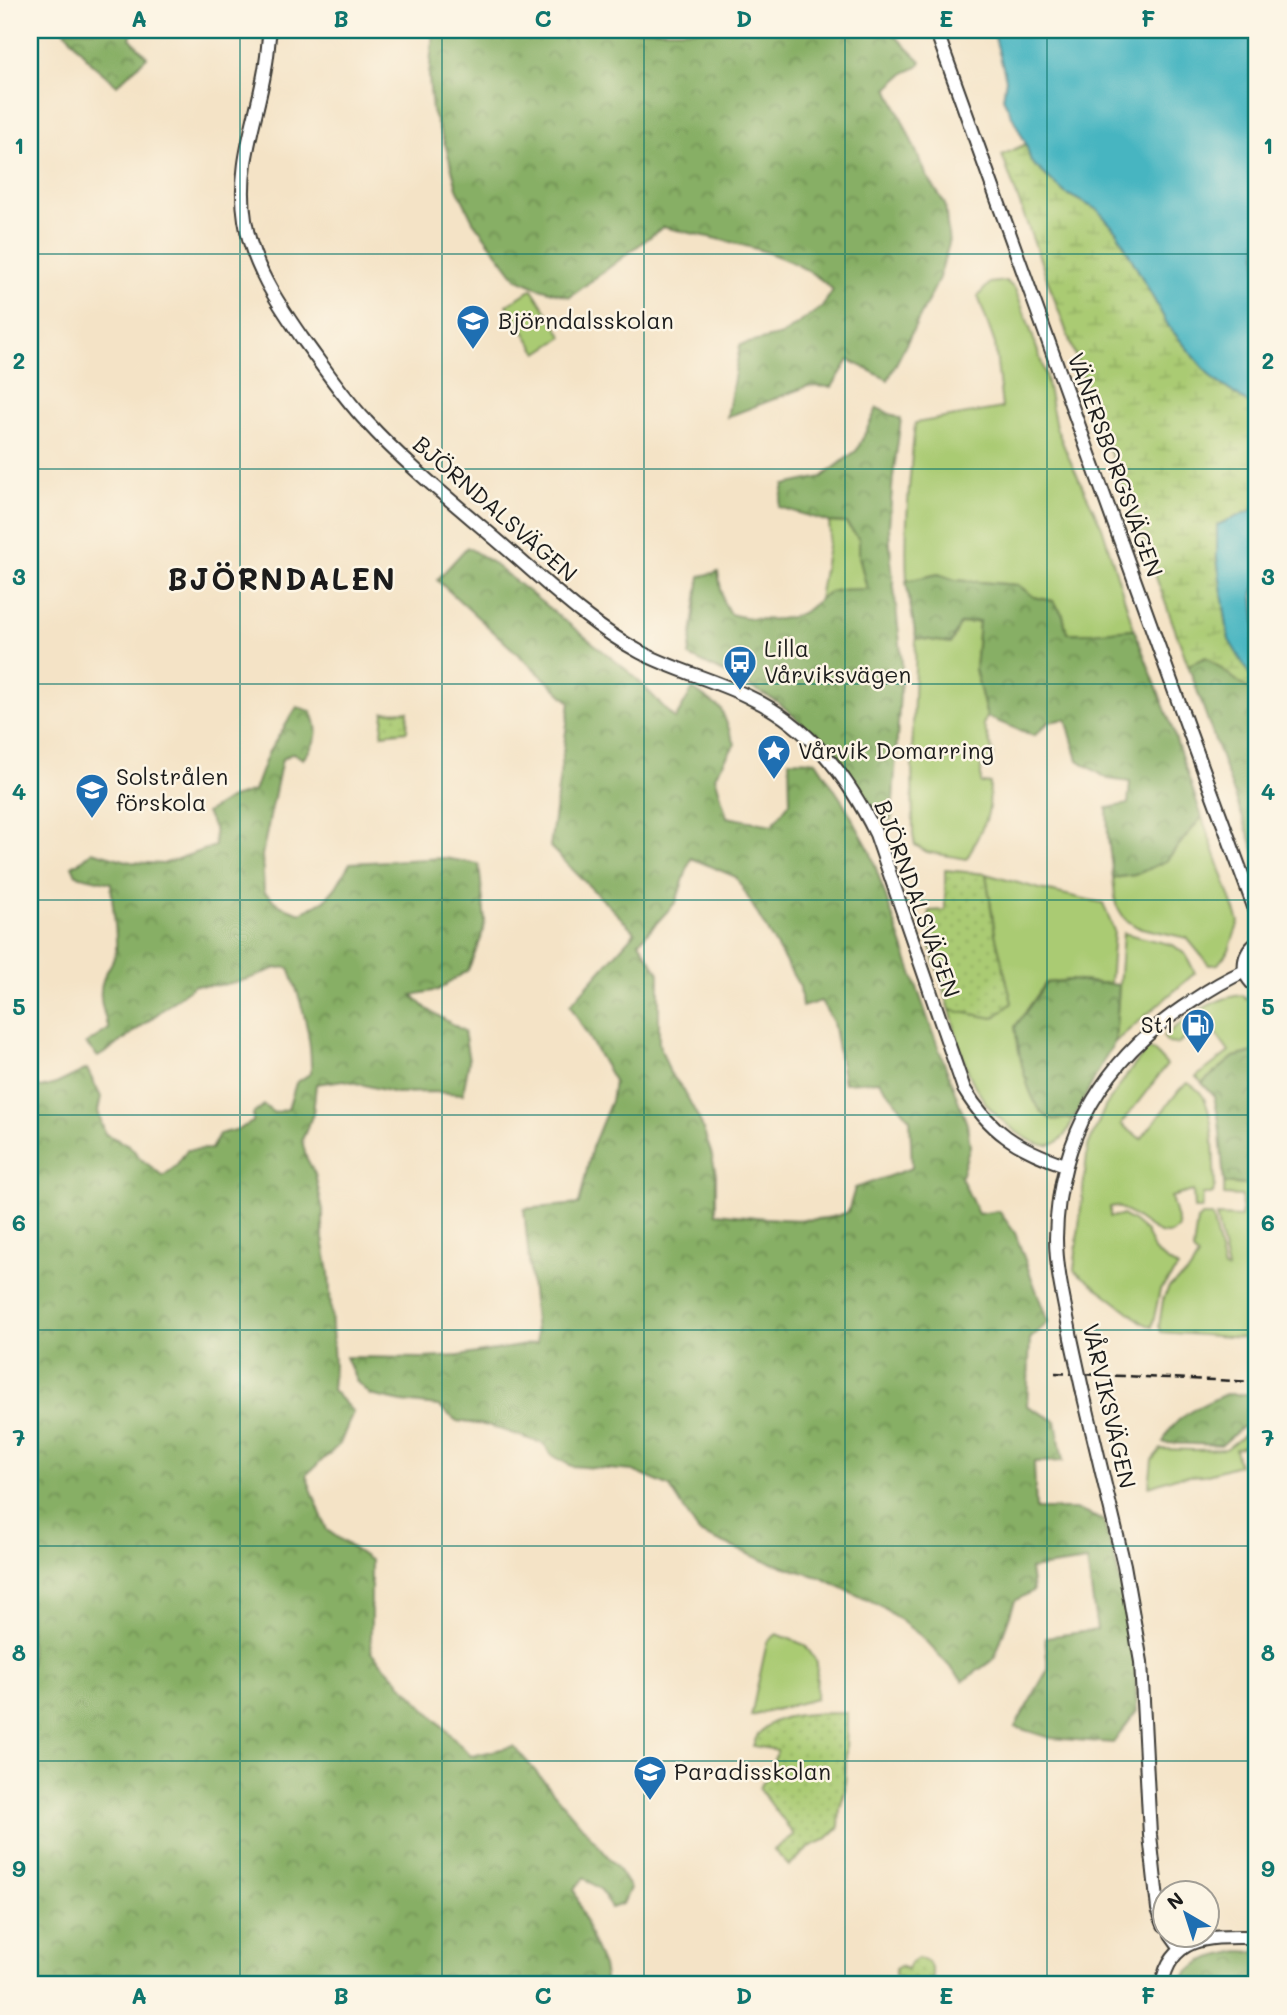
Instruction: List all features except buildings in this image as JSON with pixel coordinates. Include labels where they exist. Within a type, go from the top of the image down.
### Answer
[{"type":"street","name":"BJÖRNDALSVÄGEN","points":[[270,30],[266,64],[246,149],[243,193],[245,220],[256,261],[281,308],[364,420],[559,594],[606,631],[657,661],[749,696],[793,724],[826,756],[847,781],[876,834],[964,1089],[984,1119],[997,1130],[1040,1157],[1065,1166]]},
{"type":"street","name":"VÄNERSBORGSVÄGEN","points":[[936,30],[1257,915]]},
{"type":"street","points":[[1257,943],[1247,953],[1244,962],[1248,979],[1257,987]]},
{"type":"street","name":"VÅRVIKSVÄGEN","points":[[1155,1878],[1141,1662],[1124,1564],[1071,1338],[1061,1287],[1056,1238],[1065,1166],[1087,1111],[1113,1070],[1132,1048],[1172,1013],[1216,985],[1245,971]]},
{"type":"street","points":[[1220,1938],[1257,1937]]},
{"type":"street","points":[[1162,1985],[1169,1962],[1181,1948]]},
{"type":"green space","points":[[64,30],[138,30],[132,32],[130,38],[147,57],[117,85],[92,64]]},
{"type":"green space","points":[[433,30],[889,30],[921,61],[918,67],[906,72],[888,88],[927,176],[945,204],[949,244],[938,281],[888,380],[849,360],[832,387],[808,386],[727,417],[740,345],[782,335],[822,307],[833,290],[797,265],[753,248],[663,227],[570,297],[517,279],[473,221],[457,188],[446,147],[432,111],[429,77]]},
{"type":"green space","points":[[1026,144],[1031,162],[1065,193],[1098,210],[1117,232],[1169,327],[1213,379],[1257,409],[1257,508],[1217,525],[1217,558],[1229,640],[1252,677],[1257,671],[1257,692],[1244,686],[1206,657],[1188,665],[1002,155]]},
{"type":"green space","points":[[1006,281],[1015,289],[1029,325],[1045,373],[1056,427],[1102,527],[1134,629],[1067,633],[1063,615],[1053,601],[1034,597],[1018,585],[955,580],[938,574],[907,581],[909,482],[915,423],[1002,408],[995,344],[978,296],[990,283]]},
{"type":"green space","points":[[532,289],[563,337],[538,353],[507,305]]},
{"type":"green space","points":[[877,408],[901,419],[889,526],[902,662],[890,821],[872,808],[852,774],[833,751],[778,702],[689,656],[700,576],[718,572],[723,601],[730,614],[759,619],[779,619],[799,614],[832,591],[867,589],[859,556],[859,539],[846,523],[829,522],[779,507],[784,485],[822,477],[857,450]]},
{"type":"green space","points":[[829,522],[846,523],[859,539],[859,556],[867,589],[830,592],[819,599],[830,534]]},
{"type":"green space","points":[[467,547],[490,561],[633,675],[675,719],[693,689],[721,709],[735,744],[715,776],[727,817],[772,825],[790,802],[789,760],[816,761],[846,807],[870,851],[967,1124],[970,1146],[961,1177],[978,1214],[999,1211],[1015,1233],[1048,1322],[1030,1339],[1027,1406],[1056,1421],[1063,1461],[1034,1462],[1036,1509],[1075,1509],[1103,1520],[1115,1559],[1134,1643],[1137,1711],[1113,1743],[1050,1738],[1015,1727],[1048,1669],[1045,1637],[1097,1630],[1087,1561],[1030,1569],[1033,1591],[1015,1601],[994,1659],[963,1681],[921,1636],[884,1608],[822,1578],[765,1561],[699,1533],[670,1487],[633,1471],[571,1466],[550,1454],[544,1444],[490,1426],[457,1421],[438,1406],[370,1395],[357,1382],[346,1357],[459,1356],[537,1343],[524,1209],[579,1204],[592,1147],[611,1101],[614,1081],[570,1005],[635,932],[550,847],[570,702],[437,580]],"holes":[[[691,858],[736,877],[800,987],[802,1007],[821,1001],[833,1022],[844,1083],[879,1081],[910,1119],[912,1168],[855,1188],[848,1212],[801,1220],[716,1213],[716,1174],[711,1152],[700,1121],[683,1089],[670,1073],[659,1043],[659,973],[639,942],[676,902]]]},
{"type":"green space","points":[[938,574],[955,580],[1018,585],[1034,597],[1053,601],[1063,615],[1067,633],[1134,629],[1169,719],[1202,817],[1166,861],[1135,875],[1113,878],[1107,808],[1128,804],[1130,782],[1108,779],[1078,760],[1066,719],[1049,722],[1034,736],[987,717],[975,669],[979,621],[960,624],[951,643],[916,638],[906,581]]},
{"type":"green space","points":[[979,621],[975,669],[987,717],[983,724],[994,755],[990,762],[981,763],[981,783],[990,783],[989,809],[967,859],[927,852],[915,845],[912,756],[916,638],[951,643],[960,624]]},
{"type":"green space","points":[[1206,657],[1244,686],[1257,692],[1257,858],[1188,665]]},
{"type":"green space","points":[[297,707],[311,711],[317,730],[316,736],[303,759],[293,753],[282,759],[262,855],[264,892],[281,906],[301,913],[325,900],[350,863],[445,858],[479,864],[485,921],[481,939],[468,970],[438,990],[412,995],[427,1009],[464,1031],[469,1061],[463,1094],[396,1093],[344,1080],[316,1084],[313,1114],[302,1140],[306,1157],[315,1174],[323,1210],[334,1365],[332,1390],[353,1412],[340,1444],[306,1475],[327,1530],[371,1561],[371,1652],[471,1756],[514,1746],[616,1866],[630,1888],[623,1904],[611,1908],[601,1890],[584,1878],[574,1889],[603,1966],[606,1985],[30,1985],[30,1082],[40,1088],[56,1084],[87,1069],[101,1097],[98,1111],[105,1134],[129,1145],[141,1159],[163,1176],[175,1167],[187,1150],[211,1149],[219,1134],[253,1122],[253,1114],[264,1105],[274,1113],[288,1109],[296,1083],[311,1073],[305,1020],[289,968],[284,967],[230,983],[195,985],[98,1057],[86,1044],[109,1029],[101,992],[103,980],[116,950],[111,883],[76,875],[72,866],[92,851],[131,862],[163,864],[215,846],[214,828],[206,813],[229,799],[254,791],[268,753]]},
{"type":"green space","points":[[408,711],[407,731],[382,734],[384,712]]},
{"type":"green space","points":[[1202,817],[1239,922],[1229,950],[1218,964],[1209,965],[1187,938],[1137,927],[1125,919],[1116,905],[1113,878],[1135,875],[1166,861]]},
{"type":"green space","points":[[945,870],[986,874],[995,934],[1012,1003],[994,1018],[950,1010],[931,949],[929,911],[945,910]]},
{"type":"green space","points":[[986,874],[1103,903],[1114,931],[1110,984],[1070,980],[1046,983],[1015,1027],[1053,1119],[1074,1118],[1068,1130],[1055,1144],[1032,1141],[1011,1128],[986,1103],[966,1065],[950,1010],[994,1018],[1012,1003],[995,934]]},
{"type":"green space","points":[[1123,933],[1173,945],[1186,955],[1195,973],[1115,1042]]},
{"type":"green space","points":[[1070,980],[1119,985],[1115,1042],[1074,1118],[1054,1120],[1044,1114],[1031,1093],[1015,1027],[1046,983]]},
{"type":"green space","points":[[1242,995],[1257,1008],[1257,1051],[1234,1057],[1202,1083],[1196,1077],[1229,1052],[1208,1023],[1177,1044],[1168,1043],[1163,1036],[1211,1004]]},
{"type":"green space","points":[[1147,1049],[1154,1051],[1167,1065],[1121,1124],[1141,1139],[1180,1089],[1188,1083],[1203,1096],[1209,1112],[1215,1185],[1213,1194],[1203,1194],[1202,1209],[1194,1209],[1193,1191],[1171,1197],[1179,1227],[1168,1234],[1151,1229],[1116,1206],[1110,1207],[1110,1217],[1122,1215],[1133,1221],[1146,1232],[1155,1252],[1178,1268],[1160,1290],[1152,1327],[1074,1270],[1088,1146],[1105,1107]]},
{"type":"green space","points":[[1257,1051],[1257,1197],[1247,1185],[1224,1183],[1219,1121],[1214,1096],[1202,1083],[1234,1057]]},
{"type":"green space","points":[[1224,1183],[1247,1185],[1257,1197],[1257,1215],[1245,1262],[1257,1288],[1257,1339],[1161,1332],[1159,1326],[1163,1300],[1169,1287],[1189,1272],[1198,1257],[1193,1251],[1197,1220],[1202,1216],[1212,1216],[1224,1269],[1228,1270],[1216,1216],[1241,1217],[1242,1196],[1224,1195]]},
{"type":"green space","points":[[1226,1394],[1257,1394],[1257,1427],[1242,1427],[1222,1445],[1163,1443],[1173,1426],[1181,1419],[1198,1407]]},
{"type":"green space","points":[[1247,1433],[1250,1444],[1235,1449],[1239,1465],[1204,1475],[1176,1477],[1149,1486],[1152,1460],[1161,1449],[1226,1449]]},
{"type":"green space","points":[[777,1634],[805,1645],[817,1662],[816,1699],[751,1716],[767,1642]]},
{"type":"green space","points":[[847,1713],[845,1792],[840,1808],[839,1827],[825,1840],[811,1846],[789,1866],[774,1850],[794,1835],[759,1788],[770,1773],[777,1750],[753,1746],[768,1725],[779,1720],[806,1714]]},
{"type":"green space","points":[[1240,1951],[1257,1952],[1257,1985],[1180,1985],[1184,1976],[1197,1964]]},
{"type":"green space","points":[[918,1958],[929,1965],[933,1978],[927,1985],[900,1985],[895,1969],[900,1966],[907,1969],[910,1963]]},
{"type":"water","points":[[993,30],[1257,30],[1257,409],[1213,379],[1169,327],[1117,232],[1098,210],[1065,193],[1031,162],[1026,144],[1003,98],[1006,79]]},
{"type":"water","points":[[1257,508],[1257,580],[1253,593],[1257,671],[1251,677],[1229,640],[1217,558],[1217,525]]},
{"type":"railway","points":[[1055,1373],[1257,1382]]},
{"type":"place","name":"Björndalsskolan","points":[[473,351]]},
{"type":"place","name":"Lilla Vårviksvägen","points":[[740,692]]},
{"type":"place","name":"Vårvik Domarring","points":[[774,781]]},
{"type":"place","name":"Solstrålen förskola","points":[[92,820]]},
{"type":"place","name":"St1","points":[[1198,1055]]},
{"type":"place","name":"Paradisskolan","points":[[650,1802]]},
{"type":"district","name":"BJÖRNDALEN","points":[[282,580]]}]
